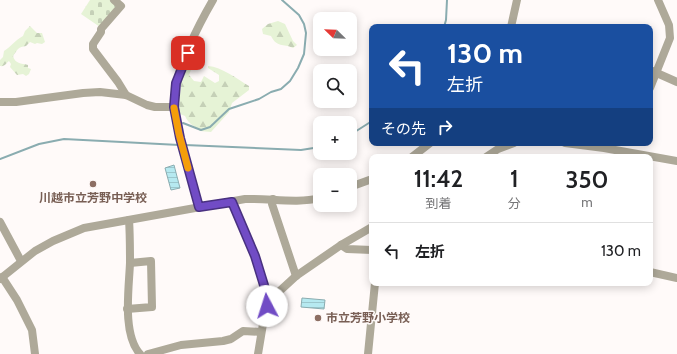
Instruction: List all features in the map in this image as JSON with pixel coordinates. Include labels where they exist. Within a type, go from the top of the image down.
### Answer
[{"type":"street","points":[[114,0],[121,6],[101,29],[100,35],[93,44],[93,49],[126,95]]},
{"type":"street","points":[[199,207],[174,107],[180,70],[196,32],[213,0]]},
{"type":"street","points":[[512,24],[517,0]]},
{"type":"street","points":[[658,0],[669,25],[670,38],[653,72],[677,82]]},
{"type":"street","points":[[0,102],[16,102],[100,92],[126,95],[147,105],[155,107],[174,107]]},
{"type":"street","points":[[416,154],[426,146]]},
{"type":"street","points":[[490,154],[506,146]]},
{"type":"street","points":[[586,146],[633,154]]},
{"type":"street","points":[[627,152],[628,146]]},
{"type":"street","points":[[653,160],[677,162]]},
{"type":"street","points":[[357,185],[369,181]]},
{"type":"street","points":[[35,354],[32,330],[17,300],[1,278],[35,251],[68,234],[84,228],[245,199],[297,201],[313,199]]},
{"type":"street","points":[[273,199],[272,204],[296,276]]},
{"type":"street","points":[[232,202],[255,256],[267,295],[271,299]]},
{"type":"street","points":[[128,220],[130,263],[127,309],[137,353]]},
{"type":"street","points":[[0,222],[21,261]]},
{"type":"street","points":[[258,354],[267,306],[271,299],[296,276],[341,245],[369,229]]},
{"type":"street","points":[[341,245],[347,249],[369,250]]},
{"type":"street","points":[[127,309],[152,307],[151,261],[130,263]]},
{"type":"street","points":[[653,273],[677,278]]},
{"type":"street","points":[[368,354],[375,286]]},
{"type":"street","points":[[148,354],[181,345],[223,341],[231,339],[243,331],[261,332]]},
{"type":"green space","points":[[90,0],[112,0],[119,5],[100,27],[81,14]]},
{"type":"green space","points":[[278,21],[285,24],[293,41],[297,45],[293,48],[278,44],[271,36],[263,34],[262,29],[268,24]]},
{"type":"green space","points":[[30,26],[37,33],[42,33],[45,42],[42,44],[35,44],[30,42],[26,46],[17,50],[13,56],[14,59],[19,63],[28,65],[28,68],[31,69],[29,74],[26,76],[23,74],[17,75],[10,67],[11,64],[9,61],[0,66],[0,60],[3,57],[4,51],[23,36],[25,31]]},
{"type":"green space","points":[[189,55],[204,64],[203,67],[196,63],[192,67],[189,75],[194,81],[201,82],[204,76],[215,83],[219,81],[219,75],[208,68],[208,66],[224,71],[249,86],[249,90],[232,103],[229,112],[211,132],[200,131],[190,123],[185,116],[180,114],[181,81],[186,67],[187,57]]},
{"type":"water","points":[[174,165],[180,188],[171,190],[165,168]]},
{"type":"water","points":[[302,298],[325,300],[324,309],[301,307]]},
{"type":"waterway","points":[[183,123],[201,130],[210,127],[229,109],[259,99],[271,92],[281,89],[290,81],[304,54],[306,33],[304,24],[299,15],[282,0]]},
{"type":"waterway","points":[[445,24],[447,0]]},
{"type":"waterway","points":[[357,131],[369,123]]},
{"type":"waterway","points":[[0,159],[39,144],[64,139],[179,145]]},
{"type":"waterway","points":[[185,145],[301,150],[313,148]]},
{"type":"slow traffic","points":[[174,108],[188,168]]},
{"type":"place","name":"川越市立芳野中学校","points":[[93,184]]},
{"type":"place","name":"市立芳野小学校","points":[[318,318]]},
{"type":"route","points":[[188,53],[176,83],[174,107],[180,138],[199,207],[232,202],[255,256],[267,295],[271,299],[267,306]]}]
